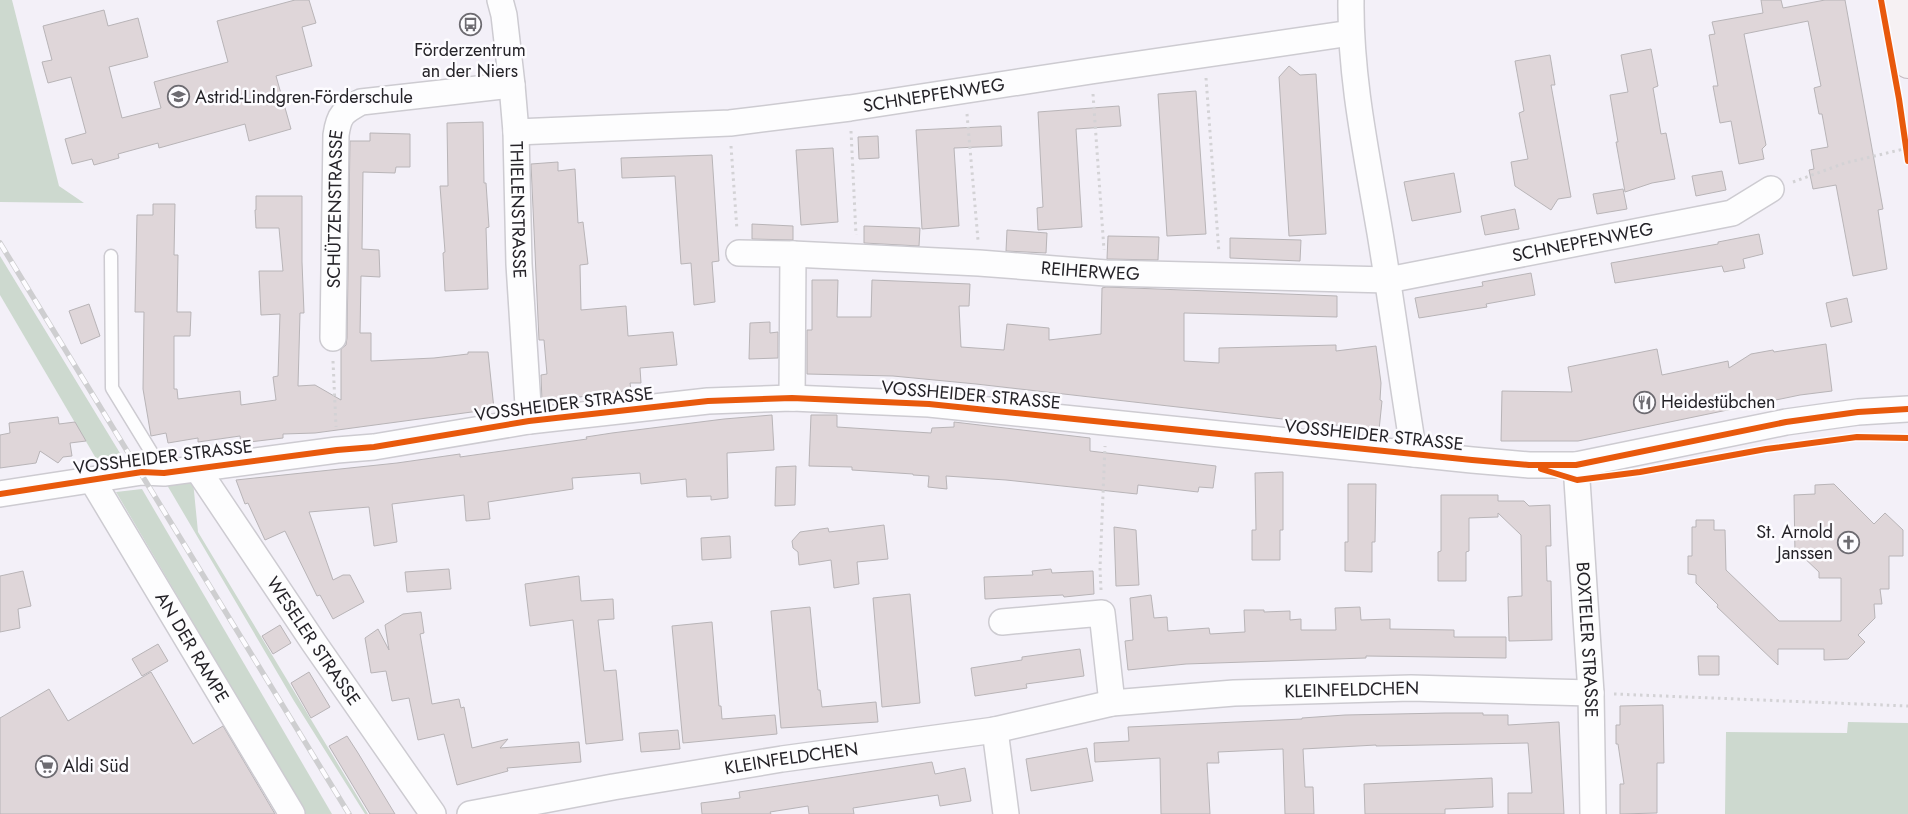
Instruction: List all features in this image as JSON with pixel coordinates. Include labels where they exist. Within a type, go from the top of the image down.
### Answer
[{"type":"main road","points":[[1894,0],[1908,64]]},
{"type":"street","name":"THIELENSTRASSE","points":[[500,0],[504,16],[516,132],[519,264],[529,421]]},
{"type":"street","points":[[1351,0],[1351,34],[1359,106],[1414,454]]},
{"type":"street","name":"SCHNEPFENWEG","points":[[516,132],[730,123],[850,108],[1204,54],[1351,34]]},
{"type":"street","name":"SCHÜTZENSTRASSE","points":[[333,338],[336,135],[338,121],[345,110],[361,102],[512,85]]},
{"type":"street","name":"SCHNEPFENWEG","points":[[1388,280],[1732,213],[1771,190]]},
{"type":"street","name":"REIHERWEG","points":[[739,253],[979,263],[1106,273],[1388,280]]},
{"type":"street","points":[[792,398],[793,254]]},
{"type":"street","name":"VOSSHEIDER STRASSE","points":[[0,494],[142,472],[164,473],[196,467],[374,446],[529,421],[708,402],[792,398],[929,404],[1106,424],[1530,465],[1576,465],[1786,422],[1858,412],[1908,409]]},
{"type":"street","name":"BOXTELER STRASSE","points":[[1576,465],[1591,694],[1593,814]]},
{"type":"street","name":"WESELER STRASSE","points":[[196,467],[314,643],[433,814]]},
{"type":"street","name":"AN DER RAMPE","points":[[92,480],[292,814]]},
{"type":"street","points":[[1002,622],[1102,613],[1112,703]]},
{"type":"street","name":"KLEINFELDCHEN","points":[[470,814],[612,787],[782,759],[995,730],[1112,703],[1234,693],[1411,688],[1591,694]]},
{"type":"street","points":[[995,730],[1006,814]]},
{"type":"lane","points":[[111,256],[112,388],[164,473]]},
{"type":"path","points":[[1204,54],[1221,276]]},
{"type":"path","points":[[1091,71],[1106,273]]},
{"type":"path","points":[[965,90],[979,263]]},
{"type":"path","points":[[850,108],[857,258]]},
{"type":"path","points":[[730,123],[739,253]]},
{"type":"path","points":[[1771,190],[1845,163],[1908,148]]},
{"type":"path","points":[[333,338],[337,450]]},
{"type":"path","points":[[1102,613],[1100,568],[1106,424]]},
{"type":"path","points":[[1591,694],[1908,706]]},
{"type":"shaded area","points":[[0,0],[12,0],[59,186],[84,203],[0,202]]},
{"type":"shaded area","points":[[0,256],[126,463],[101,467],[0,295]]},
{"type":"shaded area","points":[[193,481],[198,532],[368,814],[365,814],[294,701],[167,485]]},
{"type":"shaded area","points":[[142,489],[332,814],[306,814],[116,492]]},
{"type":"shaded area","points":[[1848,722],[1908,723],[1908,814],[1725,814],[1726,732],[1847,733]]},
{"type":"building","points":[[295,0],[309,0],[316,23],[302,27],[312,66],[276,76],[291,129],[249,141],[245,124],[159,148],[158,143],[118,154],[119,158],[94,165],[92,159],[72,164],[65,139],[86,133],[71,77],[48,83],[42,62],[52,60],[43,26],[104,10],[108,26],[138,18],[148,57],[109,67],[122,118],[161,108],[154,82],[228,62],[217,21]]},
{"type":"building","points":[[1761,0],[1781,0],[1783,8],[1825,0],[1845,0],[1883,209],[1878,210],[1887,269],[1853,276],[1836,185],[1813,189],[1809,170],[1814,169],[1811,150],[1828,147],[1822,114],[1819,114],[1814,88],[1821,86],[1808,21],[1744,34],[1766,145],[1762,149],[1764,159],[1739,164],[1731,121],[1720,123],[1713,86],[1718,86],[1709,35],[1715,34],[1712,22],[1763,13]]},
{"type":"building","points":[[1651,49],[1658,86],[1653,88],[1661,134],[1666,133],[1675,179],[1652,183],[1625,192],[1610,95],[1628,92],[1621,55]]},
{"type":"building","points":[[1550,55],[1555,85],[1551,85],[1571,197],[1558,199],[1551,210],[1515,186],[1511,162],[1528,159],[1519,113],[1524,111],[1515,61]]},
{"type":"building","points":[[1289,66],[1300,75],[1316,74],[1326,234],[1289,236],[1279,77]]},
{"type":"building","points":[[1196,91],[1206,234],[1167,236],[1158,94]]},
{"type":"building","points":[[1119,106],[1121,126],[1076,129],[1082,227],[1038,230],[1037,208],[1043,207],[1038,112]]},
{"type":"building","points":[[483,122],[484,183],[486,183],[489,227],[486,228],[488,289],[445,291],[443,253],[445,252],[440,186],[448,186],[447,123]]},
{"type":"building","points":[[1001,126],[1002,146],[954,148],[959,226],[922,229],[916,130]]},
{"type":"building","points":[[370,133],[410,134],[410,167],[396,167],[395,173],[363,172],[362,249],[379,250],[380,277],[361,276],[360,333],[371,333],[371,361],[434,358],[468,354],[468,352],[488,352],[494,409],[315,433],[283,434],[283,438],[241,443],[240,436],[198,442],[198,438],[168,443],[166,433],[151,436],[143,389],[144,312],[135,312],[137,215],[153,215],[153,204],[175,204],[174,255],[178,255],[177,312],[191,312],[190,336],[174,336],[174,389],[177,389],[178,399],[240,391],[241,405],[276,400],[273,377],[278,376],[280,314],[261,315],[259,271],[283,271],[279,228],[256,228],[256,196],[302,196],[304,313],[300,313],[298,386],[315,385],[341,400],[341,349],[346,345],[347,338],[350,141],[370,141]]},
{"type":"building","points":[[878,136],[879,158],[859,159],[858,137]]},
{"type":"building","points":[[833,148],[838,222],[801,225],[796,150]]},
{"type":"building","points":[[712,155],[719,261],[712,262],[715,302],[694,305],[691,263],[681,264],[675,176],[622,178],[621,158]]},
{"type":"building","points":[[558,162],[558,171],[575,169],[578,223],[583,222],[588,264],[580,265],[581,310],[626,306],[628,336],[673,332],[677,365],[640,368],[641,383],[630,383],[631,390],[542,402],[541,375],[547,374],[544,340],[539,340],[531,164]]},
{"type":"building","points":[[1722,171],[1726,190],[1696,196],[1692,176]]},
{"type":"building","points":[[1454,173],[1461,212],[1412,221],[1404,182]]},
{"type":"building","points":[[1623,189],[1627,209],[1597,214],[1593,194]]},
{"type":"building","points":[[1515,209],[1519,229],[1485,235],[1481,216]]},
{"type":"building","points":[[752,224],[793,226],[793,240],[752,239]]},
{"type":"building","points":[[864,226],[920,228],[919,246],[864,243]]},
{"type":"building","points":[[1007,230],[1047,233],[1046,253],[1006,251]]},
{"type":"building","points":[[1759,234],[1763,254],[1743,259],[1745,268],[1724,272],[1722,266],[1615,283],[1611,263],[1718,244],[1718,242]]},
{"type":"building","points":[[1108,236],[1159,237],[1158,260],[1107,259]]},
{"type":"building","points":[[1230,238],[1301,240],[1300,261],[1230,258]]},
{"type":"building","points":[[1531,273],[1535,295],[1486,304],[1487,307],[1419,318],[1415,298],[1483,286],[1482,282]]},
{"type":"building","points":[[812,280],[838,280],[837,317],[871,317],[872,280],[970,284],[969,306],[959,306],[961,347],[1004,350],[1007,324],[1049,328],[1049,340],[1101,334],[1102,288],[1106,287],[1337,296],[1337,317],[1184,313],[1184,361],[1219,363],[1219,348],[1336,345],[1336,351],[1376,346],[1381,383],[1380,400],[1382,401],[1379,430],[976,384],[893,376],[807,374],[807,330],[812,330]]},
{"type":"building","points":[[1847,298],[1852,322],[1831,327],[1826,303]]},
{"type":"building","points":[[89,304],[100,336],[81,344],[69,311]]},
{"type":"building","points":[[770,322],[770,333],[778,332],[778,358],[749,359],[750,323]]},
{"type":"building","points":[[1826,344],[1832,391],[1800,395],[1578,441],[1501,441],[1502,391],[1572,392],[1568,367],[1657,349],[1662,375],[1728,361],[1729,368],[1751,354]]},
{"type":"building","points":[[772,415],[774,450],[727,453],[728,498],[711,500],[711,496],[687,497],[686,479],[641,484],[640,473],[572,478],[573,489],[488,502],[490,519],[466,521],[464,495],[392,504],[397,542],[374,546],[369,507],[309,512],[333,580],[343,575],[350,575],[364,602],[333,619],[320,595],[317,596],[285,531],[265,540],[248,503],[245,504],[236,480],[397,463],[460,454],[460,457],[587,439],[586,437],[612,433]]},
{"type":"building","points":[[811,415],[837,415],[837,427],[931,433],[932,428],[954,427],[954,422],[1090,438],[1090,451],[1216,466],[1213,488],[1199,487],[1198,492],[1138,485],[1137,494],[1006,480],[946,476],[947,489],[928,487],[929,476],[852,470],[852,467],[809,466]]},
{"type":"building","points":[[58,417],[59,424],[75,422],[86,441],[70,443],[72,456],[63,457],[58,463],[40,451],[36,463],[0,468],[0,435],[10,433],[9,423]]},
{"type":"building","points":[[796,466],[795,505],[775,506],[776,467]]},
{"type":"building","points":[[1283,472],[1283,530],[1280,530],[1280,560],[1252,560],[1252,530],[1256,530],[1255,473]]},
{"type":"building","points":[[1348,484],[1376,484],[1375,542],[1372,542],[1372,572],[1345,571],[1345,542],[1348,542]]},
{"type":"building","points":[[1834,484],[1874,524],[1885,513],[1903,530],[1903,556],[1889,556],[1889,589],[1880,589],[1882,604],[1874,604],[1875,618],[1858,635],[1865,642],[1848,659],[1824,660],[1824,649],[1778,649],[1778,665],[1717,607],[1718,605],[1696,583],[1696,575],[1688,574],[1688,556],[1692,556],[1692,527],[1696,527],[1696,520],[1714,520],[1714,530],[1725,530],[1726,570],[1779,621],[1841,621],[1841,578],[1819,578],[1819,572],[1800,554],[1795,554],[1794,495],[1815,494],[1815,485]]},
{"type":"building","points":[[1441,495],[1498,495],[1498,501],[1524,501],[1529,506],[1550,505],[1551,546],[1546,546],[1547,581],[1551,581],[1552,640],[1509,641],[1508,597],[1522,596],[1521,535],[1498,513],[1498,517],[1469,518],[1469,551],[1466,552],[1466,581],[1438,581],[1438,552],[1441,551]]},
{"type":"building","points":[[884,525],[888,559],[857,562],[859,584],[834,588],[831,560],[799,565],[798,552],[793,548],[792,541],[800,532],[828,528],[829,532]]},
{"type":"building","points":[[1114,527],[1136,530],[1139,585],[1116,586]]},
{"type":"building","points":[[730,536],[731,558],[702,560],[701,538]]},
{"type":"building","points":[[449,569],[451,589],[407,592],[405,572]]},
{"type":"building","points":[[1051,569],[1052,573],[1093,571],[1094,594],[1064,597],[1063,595],[985,599],[984,577],[1033,575],[1032,571]]},
{"type":"building","points":[[23,571],[31,606],[18,609],[20,628],[0,632],[0,576]]},
{"type":"building","points":[[579,576],[581,601],[613,599],[614,619],[598,620],[604,671],[616,670],[623,740],[586,744],[573,620],[530,626],[525,584]]},
{"type":"building","points":[[910,594],[920,703],[882,707],[873,598]]},
{"type":"building","points":[[1151,595],[1154,618],[1167,617],[1168,631],[1209,628],[1210,634],[1245,632],[1244,610],[1264,610],[1264,612],[1290,611],[1290,620],[1301,619],[1301,630],[1336,630],[1335,608],[1360,607],[1361,620],[1390,619],[1390,629],[1454,630],[1454,637],[1506,637],[1506,658],[1366,656],[1366,658],[1186,664],[1128,670],[1125,641],[1133,640],[1130,598]]},
{"type":"building","points":[[810,607],[818,690],[820,690],[822,707],[876,702],[878,722],[781,728],[771,611]]},
{"type":"building","points":[[421,612],[424,633],[420,634],[432,704],[459,699],[461,708],[464,707],[472,748],[508,739],[500,748],[579,742],[581,762],[507,768],[508,771],[457,785],[444,734],[418,740],[409,698],[392,701],[386,671],[371,673],[365,638],[378,629],[389,650],[385,625],[403,614]]},
{"type":"building","points":[[712,622],[719,706],[721,706],[722,719],[775,715],[777,734],[683,743],[672,626]]},
{"type":"building","points":[[280,625],[291,643],[273,654],[262,636]]},
{"type":"building","points":[[158,644],[168,661],[142,676],[132,659]]},
{"type":"building","points":[[1080,649],[1084,676],[1026,684],[1027,688],[975,696],[971,668],[1022,660],[1022,657]]},
{"type":"building","points":[[1698,656],[1719,656],[1719,675],[1699,675]]},
{"type":"building","points":[[151,672],[193,744],[223,726],[275,814],[0,814],[0,718],[49,689],[68,721]]},
{"type":"building","points":[[309,672],[330,707],[311,718],[291,683]]},
{"type":"building","points":[[1663,705],[1664,763],[1657,763],[1657,813],[1620,814],[1620,784],[1624,784],[1618,744],[1616,744],[1616,725],[1620,725],[1620,706]]},
{"type":"building","points":[[1445,713],[1508,715],[1508,725],[1559,722],[1564,814],[1508,814],[1508,793],[1532,793],[1528,743],[1376,745],[1303,749],[1305,787],[1313,787],[1314,814],[1285,814],[1283,749],[1218,752],[1219,763],[1207,763],[1210,814],[1161,814],[1160,758],[1095,762],[1094,743],[1129,741],[1128,727],[1302,719],[1345,715]]},
{"type":"building","points":[[678,730],[680,749],[641,752],[639,733]]},
{"type":"building","points":[[347,736],[395,814],[370,814],[329,746]]},
{"type":"building","points":[[1087,748],[1093,781],[1031,791],[1026,759]]},
{"type":"building","points":[[932,762],[935,774],[965,768],[971,801],[940,806],[938,795],[853,808],[854,814],[809,814],[808,806],[770,812],[771,814],[702,814],[701,803],[740,798],[739,792]]},
{"type":"building","points":[[1492,778],[1493,807],[1445,809],[1445,814],[1365,814],[1364,784]]},
{"type":"railway","points":[[0,243],[349,814]]},
{"type":"cycle path","points":[[1881,0],[1908,161]]},
{"type":"cycle path","points":[[0,494],[142,472],[164,473],[337,450],[374,447],[529,421],[708,401],[792,398],[929,404],[1529,465],[1576,465],[1786,422],[1858,412],[1908,409]]},
{"type":"cycle path","points":[[1541,469],[1577,480],[1640,472],[1766,449],[1857,437],[1908,438]]},
{"type":"place","name":"Förderzentrum an der Niers","points":[[470,25]]},
{"type":"place","name":"Astrid-Lindgren-Förderschule","points":[[179,97]]},
{"type":"place","name":"Heidestübchen","points":[[1645,402]]},
{"type":"place","name":"St. Arnold Janssen","points":[[1849,542]]},
{"type":"place","name":"Aldi Süd","points":[[47,766]]}]
